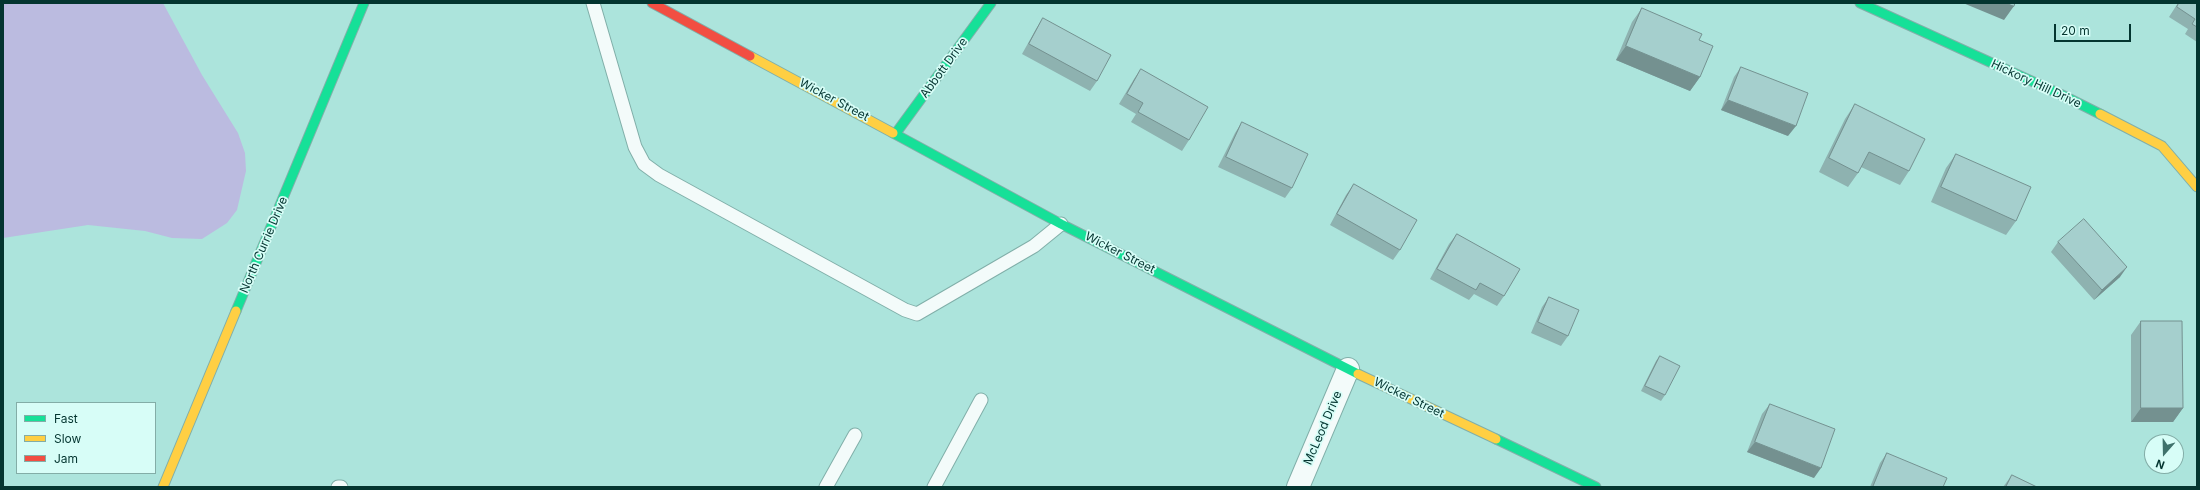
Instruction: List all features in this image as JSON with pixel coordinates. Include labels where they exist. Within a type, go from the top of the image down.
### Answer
[{"type":"street","name":"North Currie Drive","points":[[164,487],[364,3]]},
{"type":"street","name":"Wicker Street","points":[[652,3],[1062,224],[1348,369],[1596,487]]},
{"type":"street","name":"Abbott Drive","points":[[896,134],[991,3]]},
{"type":"street","name":"Hickory Hill Drive","points":[[1860,3],[2060,94],[2162,146],[2197,187]]},
{"type":"street","name":"McLeod Drive","points":[[1298,487],[1348,369]]},
{"type":"lane","points":[[593,3],[628,126],[635,148],[644,164],[659,175],[905,310],[917,314],[1034,246],[1062,224]]},
{"type":"lane","points":[[934,487],[981,400]]},
{"type":"lane","points":[[826,487],[855,435]]},
{"type":"water","points":[[3,3],[163,3],[202,75],[238,133],[245,153],[246,171],[237,210],[227,223],[202,239],[172,238],[145,231],[88,225],[3,238]]},
{"type":"building","points":[[2006,3],[2015,3],[2014,6]]},
{"type":"building","points":[[2179,3],[2197,3],[2197,27],[2192,24],[2195,19],[2177,7]]},
{"type":"building","points":[[1642,8],[1702,34],[1699,40],[1713,46],[1700,77],[1626,46]]},
{"type":"building","points":[[1043,18],[1111,55],[1097,81],[1029,44]]},
{"type":"building","points":[[1741,67],[1808,93],[1796,126],[1728,100]]},
{"type":"building","points":[[1141,69],[1208,107],[1189,140],[1138,112],[1143,103],[1127,94]]},
{"type":"building","points":[[1855,104],[1925,139],[1909,171],[1869,152],[1858,173],[1829,158]]},
{"type":"building","points":[[1242,122],[1308,154],[1292,188],[1226,157]]},
{"type":"building","points":[[1956,154],[2031,187],[2016,221],[1941,187]]},
{"type":"building","points":[[1354,184],[1417,220],[1400,250],[1337,214]]},
{"type":"building","points":[[2084,219],[2127,267],[2102,290],[2058,242]]},
{"type":"building","points":[[1457,234],[1520,269],[1504,296],[1480,283],[1476,290],[1437,269]]},
{"type":"building","points":[[1549,297],[1579,310],[1568,336],[1538,322]]},
{"type":"building","points":[[2141,321],[2182,321],[2183,408],[2141,408]]},
{"type":"building","points":[[1660,356],[1680,366],[1665,395],[1645,386]]},
{"type":"building","points":[[1770,404],[1835,429],[1821,468],[1755,442]]},
{"type":"building","points":[[1887,453],[1947,478],[1943,487],[1873,487]]},
{"type":"building","points":[[2012,475],[2037,487],[2006,487]]},
{"type":"traffic: fast","points":[[236,311],[364,3]]},
{"type":"traffic: fast","points":[[896,133],[991,3]]},
{"type":"traffic: fast","points":[[1860,3],[2060,94],[2100,114]]},
{"type":"traffic: fast","points":[[893,133],[1061,224],[1358,374]]},
{"type":"traffic: fast","points":[[1496,439],[1596,487]]},
{"type":"traffic: slow","points":[[750,56],[893,133]]},
{"type":"traffic: slow","points":[[2100,114],[2162,146],[2197,187]]},
{"type":"traffic: slow","points":[[163,487],[236,311]]},
{"type":"traffic: slow","points":[[1358,374],[1496,439]]},
{"type":"traffic: jam","points":[[652,3],[750,56]]}]
